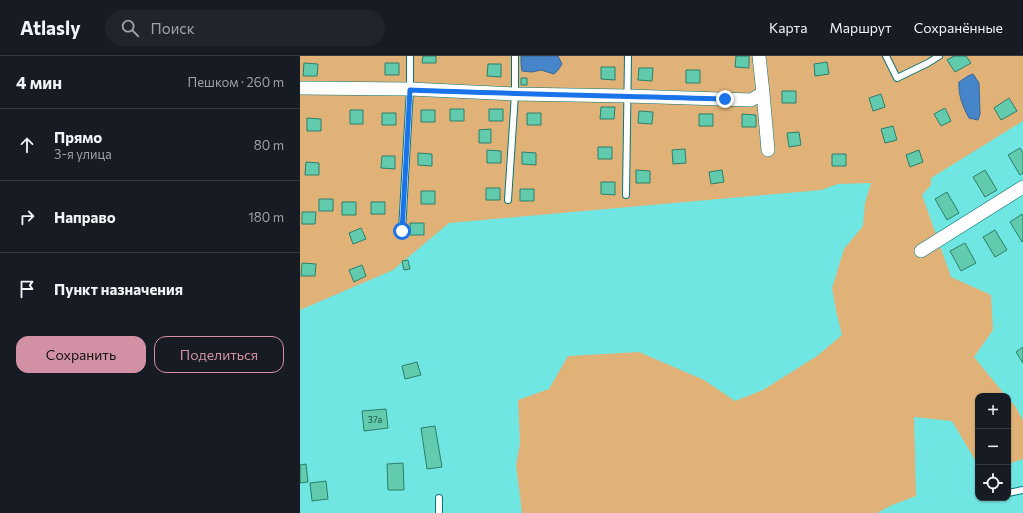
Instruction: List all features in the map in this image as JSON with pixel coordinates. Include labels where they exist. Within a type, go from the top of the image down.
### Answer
[{"type":"street","points":[[759,56],[764,93],[768,150]]},
{"type":"street","points":[[300,88],[751,100],[764,93]]},
{"type":"street","points":[[921,251],[1023,187]]},
{"type":"lane","points":[[402,231],[410,90],[410,56]]},
{"type":"lane","points":[[508,200],[515,94],[515,56]]},
{"type":"lane","points":[[626,194],[628,56]]},
{"type":"lane","points":[[886,56],[897,78],[939,56]]},
{"type":"lane","points":[[1011,492],[1023,490]]},
{"type":"lane","points":[[439,498],[439,513]]},
{"type":"shaded area","points":[[300,56],[1023,56],[1023,121],[931,178],[931,185],[922,195],[951,277],[991,295],[993,330],[974,357],[1004,393],[975,393],[975,460],[952,421],[914,417],[916,496],[892,505],[877,513],[522,513],[516,465],[520,443],[518,400],[549,389],[568,356],[639,352],[704,380],[735,401],[763,390],[817,356],[842,335],[832,288],[844,249],[863,226],[865,203],[871,183],[838,184],[821,190],[449,223],[393,270],[300,310]]},
{"type":"shaded area","points":[[1011,401],[1023,420],[1023,459],[1011,463]]},
{"type":"water","points":[[521,56],[558,56],[562,64],[554,74],[541,70],[532,72],[522,71]]},
{"type":"water","points":[[973,74],[979,83],[980,114],[978,120],[969,118],[959,92],[959,82]]},
{"type":"building","points":[[423,56],[436,56],[436,63],[422,63]]},
{"type":"building","points":[[736,56],[749,56],[749,68],[735,67]]},
{"type":"building","points":[[954,56],[966,56],[971,63],[955,72],[947,60]]},
{"type":"building","points":[[827,62],[829,74],[815,76],[814,64]]},
{"type":"building","points":[[304,63],[318,64],[317,76],[303,76]]},
{"type":"building","points":[[385,63],[399,63],[399,75],[385,75]]},
{"type":"building","points":[[488,64],[501,64],[501,77],[487,76]]},
{"type":"building","points":[[601,67],[615,67],[615,80],[601,79]]},
{"type":"building","points":[[639,68],[653,68],[652,81],[638,80]]},
{"type":"building","points":[[686,70],[700,70],[700,83],[686,83]]},
{"type":"building","points":[[521,78],[527,78],[527,85],[521,85]]},
{"type":"building","points":[[782,91],[796,91],[796,103],[782,103]]},
{"type":"building","points":[[881,94],[885,107],[873,111],[869,98]]},
{"type":"building","points":[[1009,98],[1017,111],[1001,120],[994,108]]},
{"type":"building","points":[[601,107],[615,107],[614,119],[600,119]]},
{"type":"building","points":[[945,108],[951,121],[941,126],[934,114]]},
{"type":"building","points":[[450,109],[464,109],[464,121],[450,121]]},
{"type":"building","points":[[489,109],[503,109],[503,121],[489,121]]},
{"type":"building","points":[[350,110],[363,110],[363,124],[350,124]]},
{"type":"building","points":[[421,110],[435,110],[435,122],[421,122]]},
{"type":"building","points":[[639,111],[653,112],[652,124],[638,123]]},
{"type":"building","points":[[382,113],[396,113],[396,125],[382,125]]},
{"type":"building","points":[[527,113],[541,113],[541,125],[527,125]]},
{"type":"building","points":[[699,114],[713,114],[713,126],[699,126]]},
{"type":"building","points":[[742,114],[756,115],[756,127],[742,127]]},
{"type":"building","points":[[307,118],[321,119],[321,131],[307,131]]},
{"type":"building","points":[[893,126],[897,140],[885,143],[881,129]]},
{"type":"building","points":[[491,129],[491,143],[479,143],[479,130]]},
{"type":"building","points":[[799,132],[801,145],[789,147],[787,133]]},
{"type":"building","points":[[598,147],[612,147],[612,159],[598,159]]},
{"type":"building","points":[[1020,148],[1023,153],[1023,173],[1020,175],[1008,155]]},
{"type":"building","points":[[685,149],[686,163],[673,164],[672,150]]},
{"type":"building","points":[[487,150],[501,151],[501,163],[487,163]]},
{"type":"building","points":[[919,150],[923,162],[910,167],[906,155]]},
{"type":"building","points":[[522,152],[536,153],[536,165],[522,164]]},
{"type":"building","points":[[418,153],[432,154],[432,166],[418,165]]},
{"type":"building","points":[[832,154],[846,154],[846,166],[832,166]]},
{"type":"building","points":[[382,156],[395,156],[395,169],[381,168]]},
{"type":"building","points":[[306,162],[319,163],[319,175],[305,175]]},
{"type":"building","points":[[636,170],[650,171],[650,183],[636,183]]},
{"type":"building","points":[[722,170],[724,182],[711,184],[709,172]]},
{"type":"building","points":[[985,170],[997,190],[985,197],[973,177]]},
{"type":"building","points":[[601,182],[615,182],[615,195],[601,194]]},
{"type":"building","points":[[486,188],[500,188],[500,200],[486,200]]},
{"type":"building","points":[[520,189],[534,189],[534,201],[520,201]]},
{"type":"building","points":[[421,191],[435,191],[435,204],[421,204]]},
{"type":"building","points":[[947,192],[959,213],[947,220],[935,199]]},
{"type":"building","points":[[319,199],[333,199],[333,211],[319,211]]},
{"type":"building","points":[[342,202],[356,202],[356,215],[342,215]]},
{"type":"building","points":[[371,202],[385,202],[385,214],[371,214]]},
{"type":"building","points":[[302,212],[316,212],[315,224],[302,224]]},
{"type":"building","points":[[1022,214],[1023,241],[1022,242],[1010,222]]},
{"type":"building","points":[[410,223],[424,223],[424,235],[410,235]]},
{"type":"building","points":[[361,228],[366,239],[353,244],[349,233]]},
{"type":"building","points":[[995,230],[1007,250],[995,257],[983,237]]},
{"type":"building","points":[[965,243],[976,263],[961,271],[950,251]]},
{"type":"building","points":[[408,260],[410,269],[404,270],[402,261]]},
{"type":"building","points":[[302,263],[316,264],[315,276],[301,276]]},
{"type":"building","points":[[362,265],[366,276],[354,282],[349,270]]},
{"type":"building","points":[[1023,347],[1023,363],[1016,352]]},
{"type":"building","points":[[417,362],[421,375],[405,379],[402,366]]},
{"type":"building","points":[[386,409],[388,428],[364,431],[362,411]]},
{"type":"building","points":[[435,426],[442,467],[427,469],[421,428]]},
{"type":"building","points":[[403,463],[404,490],[388,490],[387,464]]},
{"type":"building","points":[[306,464],[308,482],[300,483],[300,465]]},
{"type":"building","points":[[326,481],[328,499],[312,501],[310,483]]},
{"type":"route","points":[[402,231],[410,90],[725,99]]}]
